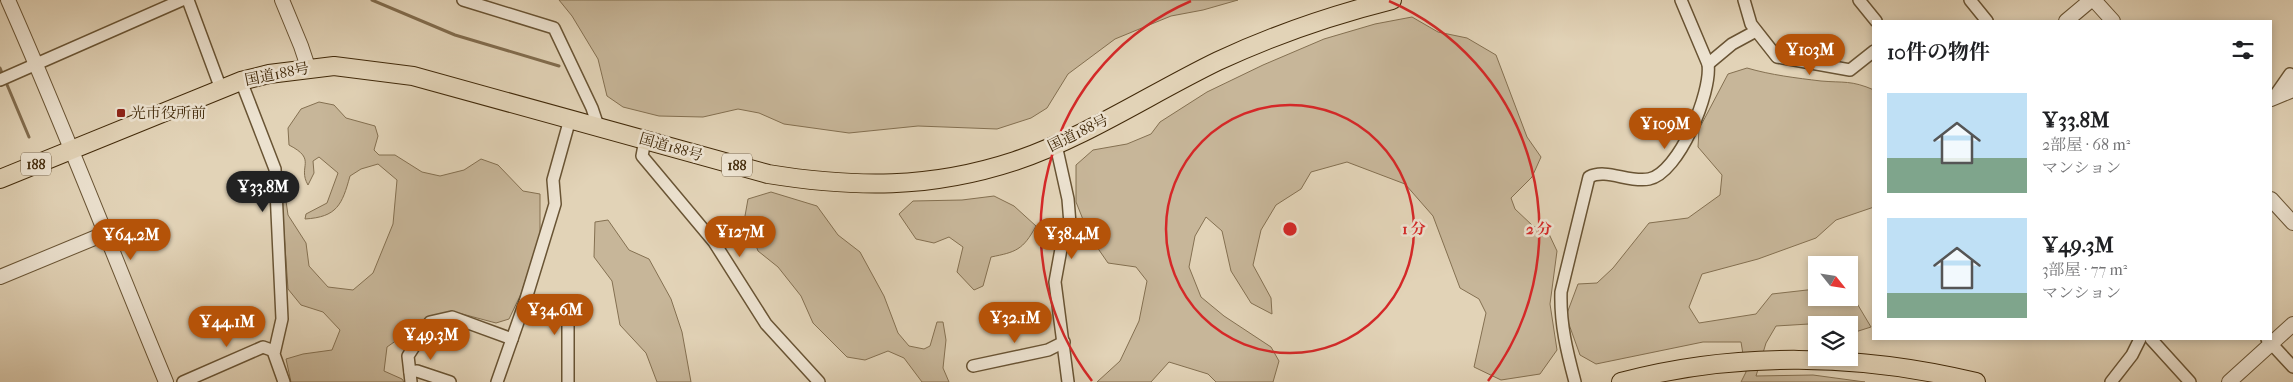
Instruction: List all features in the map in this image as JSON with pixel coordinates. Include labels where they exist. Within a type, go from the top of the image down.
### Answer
[{"type":"main road","name":"国道188号","points":[[0,179],[241,81],[308,67],[334,66],[354,67],[413,76],[768,174],[822,182],[873,184],[921,181],[964,174],[1014,161],[1056,145],[1217,62],[1273,37],[1354,10],[1392,0]]},
{"type":"main road","points":[[1621,382],[1649,374],[1724,363],[1798,361],[1874,364],[1940,373],[1976,382]]},
{"type":"street","points":[[8,0],[37,65],[104,234],[166,382]]},
{"type":"street","points":[[0,80],[182,0]]},
{"type":"street","points":[[188,0],[221,89]]},
{"type":"street","points":[[282,0],[308,67]]},
{"type":"street","points":[[463,0],[554,28],[592,108],[598,126]]},
{"type":"street","points":[[1575,382],[1563,337],[1560,312],[1561,292],[1589,178],[1597,173],[1631,180],[1650,179],[1662,174],[1672,164],[1706,96],[1710,74],[1708,64],[1681,0]]},
{"type":"street","points":[[1744,0],[1751,24],[1777,57],[1850,70],[1872,53]]},
{"type":"street","points":[[1859,0],[1875,20]]},
{"type":"street","points":[[1970,0],[1986,20]]},
{"type":"street","points":[[2067,20],[2092,0],[2112,20]]},
{"type":"street","points":[[1708,64],[1732,44],[1756,31]]},
{"type":"street","points":[[2292,71],[2293,86]]},
{"type":"street","points":[[2273,98],[2292,71]]},
{"type":"street","points":[[241,81],[275,168],[282,319],[274,351],[284,382]]},
{"type":"street","points":[[2273,98],[2293,90]]},
{"type":"street","points":[[497,382],[525,302],[555,204],[553,180],[570,119]]},
{"type":"street","points":[[645,140],[642,156],[714,242],[766,324],[819,382]]},
{"type":"street","points":[[1056,145],[1068,199],[1070,224],[1061,250],[1055,282],[1068,382]]},
{"type":"street","points":[[2272,200],[2293,224]]},
{"type":"street","points":[[0,277],[104,234]]},
{"type":"street","points":[[525,302],[568,317],[568,382]]},
{"type":"street","points":[[410,377],[408,356],[430,322],[452,317],[512,339]]},
{"type":"street","points":[[2272,340],[2293,324]]},
{"type":"street","points":[[2111,382],[2132,354],[2139,340]]},
{"type":"street","points":[[2152,340],[2190,382]]},
{"type":"street","points":[[2229,382],[2270,341],[2293,367]]},
{"type":"street","points":[[973,366],[1048,350],[1064,342]]},
{"type":"street","points":[[183,382],[263,348],[274,351]]},
{"type":"street","points":[[410,377],[417,371],[450,382]]},
{"type":"shaded area","points":[[559,0],[1238,0],[1203,10],[1171,16],[1115,39],[1068,74],[1047,108],[1031,118],[997,129],[918,126],[849,133],[784,124],[759,113],[738,109],[703,117],[659,116],[623,107],[607,96],[598,59],[572,16]]},
{"type":"shaded area","points":[[1412,17],[1438,32],[1467,38],[1496,55],[1527,137],[1541,157],[1532,177],[1511,198],[1515,209],[1533,226],[1549,234],[1557,251],[1550,304],[1557,350],[1540,374],[1501,380],[1474,367],[1486,313],[1479,299],[1460,288],[1433,216],[1405,184],[1347,162],[1311,172],[1301,189],[1276,205],[1261,230],[1253,265],[1271,298],[1272,314],[1251,303],[1231,271],[1222,231],[1206,217],[1195,236],[1189,267],[1201,297],[1224,316],[1271,347],[1279,361],[1273,382],[1216,382],[1208,374],[1169,362],[1151,382],[1097,382],[1120,361],[1139,321],[1147,281],[1136,267],[1108,263],[1090,237],[1076,202],[1076,165],[1093,150],[1127,144],[1151,134],[1160,122],[1207,92],[1263,65],[1324,39],[1375,24]]},
{"type":"shaded area","points":[[1747,68],[1765,73],[1821,81],[1853,83],[1872,89],[1872,208],[1836,220],[1816,238],[1758,259],[1702,274],[1689,307],[1699,323],[1756,314],[1772,294],[1808,290],[1808,306],[1858,305],[1871,327],[1858,331],[1858,316],[1808,316],[1808,324],[1776,326],[1766,343],[1756,376],[1813,375],[1865,382],[1741,382],[1746,372],[1741,342],[1703,342],[1596,364],[1580,355],[1566,316],[1578,284],[1597,283],[1613,268],[1649,223],[1688,218],[1720,195],[1722,175],[1698,147],[1699,129],[1728,74]]},
{"type":"shaded area","points":[[319,102],[334,105],[346,118],[375,126],[378,136],[374,150],[379,155],[395,155],[422,172],[440,176],[464,170],[481,159],[498,165],[523,191],[540,194],[540,234],[521,294],[509,319],[496,323],[451,311],[426,320],[407,342],[397,340],[387,347],[384,371],[402,379],[404,382],[291,382],[286,359],[303,354],[332,350],[340,330],[323,312],[301,305],[288,289],[282,203],[286,201],[288,215],[306,243],[309,266],[328,287],[353,290],[373,273],[393,224],[397,180],[378,164],[361,169],[350,176],[344,195],[337,208],[324,216],[305,219],[306,214],[327,203],[338,173],[319,157],[313,161],[314,173],[308,185],[304,173],[305,159],[298,150],[289,145],[288,128],[301,109]]},
{"type":"shaded area","points":[[771,192],[817,206],[838,235],[860,252],[884,296],[898,333],[909,346],[924,349],[930,346],[937,322],[943,322],[946,340],[943,368],[949,382],[922,382],[904,358],[888,351],[865,360],[847,357],[813,323],[801,296],[778,267],[758,251],[745,216],[748,199]]},
{"type":"shaded area","points":[[994,196],[1014,206],[1036,226],[1027,240],[1018,249],[991,257],[983,286],[974,290],[957,272],[963,247],[949,237],[934,243],[916,239],[899,214],[913,201],[962,200]]},
{"type":"shaded area","points":[[608,220],[629,250],[649,259],[671,299],[682,332],[691,382],[657,382],[646,353],[620,325],[612,281],[594,257],[595,222]]},
{"type":"waterway","points":[[372,0],[455,35],[559,66]]},
{"type":"waterway","points":[[0,68],[29,137]]},
{"type":"place","name":"光市役所前","points":[[121,113]]}]
